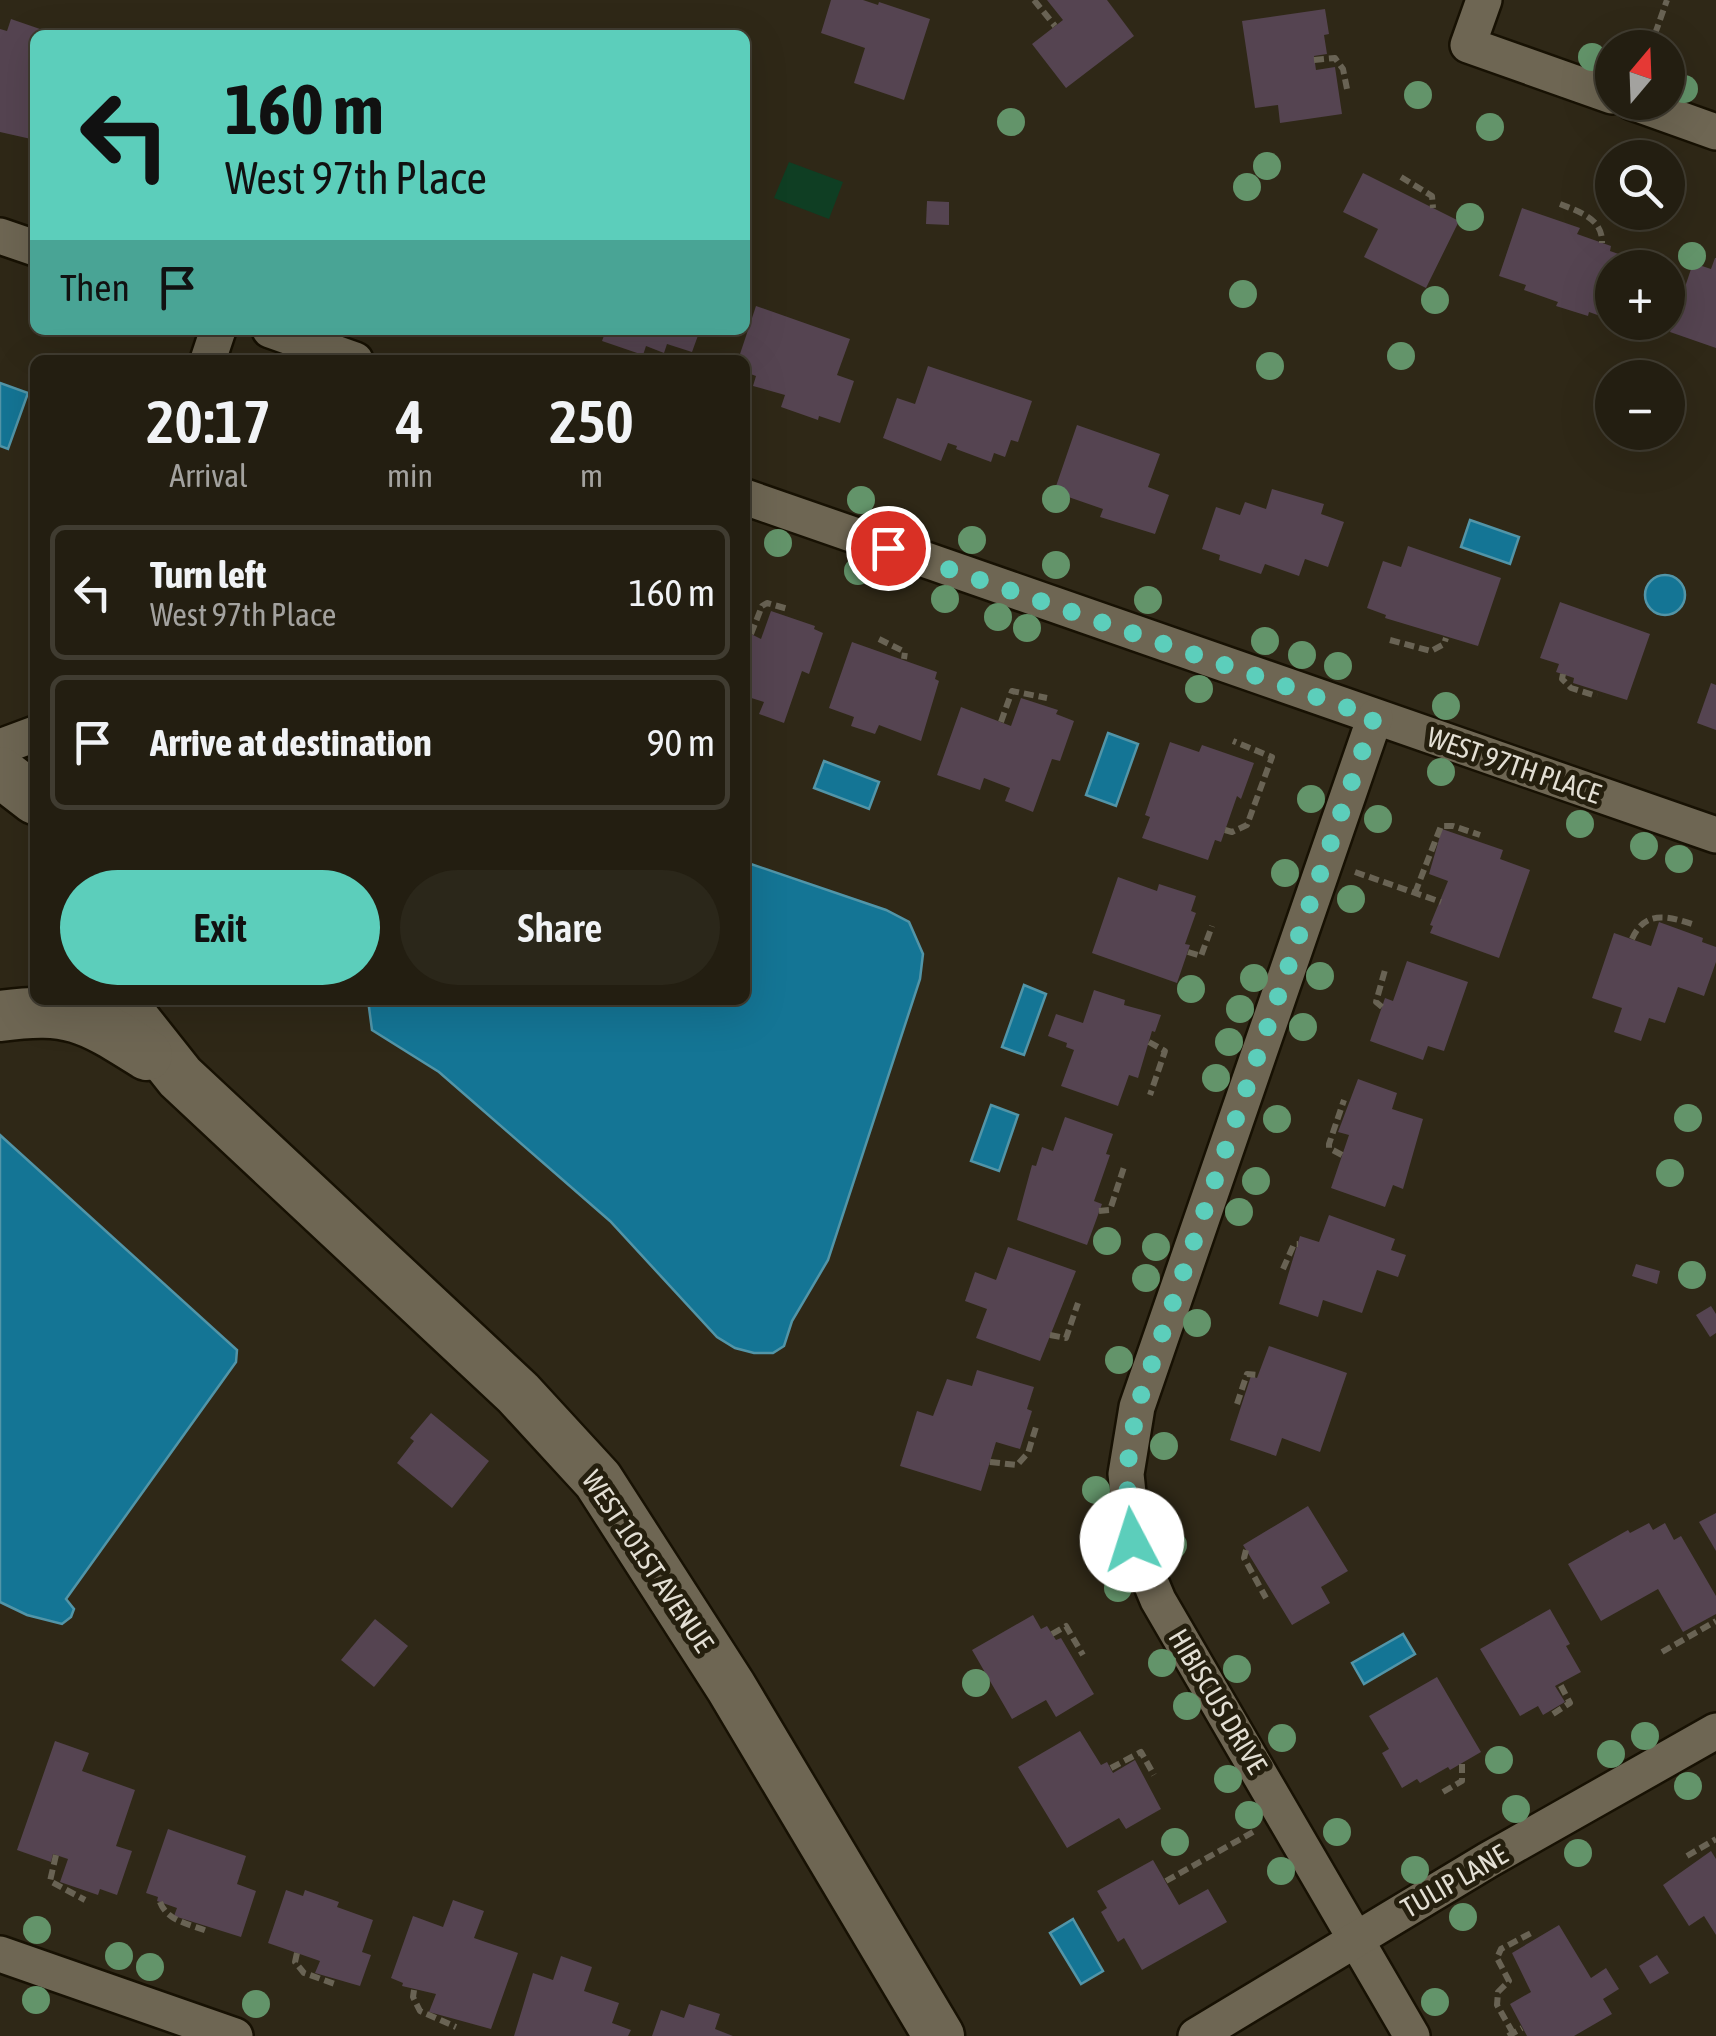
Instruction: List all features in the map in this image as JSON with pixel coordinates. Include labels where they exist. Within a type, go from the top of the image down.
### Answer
[{"type":"street","points":[[1484,0],[1468,45],[1595,90]]},
{"type":"street","points":[[1682,120],[1716,132]]},
{"type":"street","points":[[0,236],[30,246]]},
{"type":"street","points":[[284,335],[341,355]]},
{"type":"street","name":"WEST 97TH PLACE","points":[[750,499],[1716,835]]},
{"type":"street","name":"HIBISCUS DRIVE","points":[[1374,717],[1137,1407],[1126,1474],[1132,1540],[1158,1600],[1412,2036]]},
{"type":"street","points":[[0,747],[30,736]]},
{"type":"street","points":[[0,772],[30,795]]},
{"type":"street","points":[[0,1013],[30,986]]},
{"type":"street","name":"WEST 101ST AVENUE","points":[[123,1005],[180,1076],[518,1393],[598,1480],[730,1687],[939,2036]]},
{"type":"street","name":"WEST 101ST AVENUE","points":[[0,1013],[74,1014],[98,1024],[180,1076]]},
{"type":"street","name":"TULIP LANE","points":[[1196,2036],[1716,1731]]},
{"type":"street","points":[[0,1954],[235,2036]]},
{"type":"path","points":[[1034,0],[1055,26]]},
{"type":"path","points":[[1656,30],[1667,0]]},
{"type":"path","points":[[1314,60],[1334,58],[1340,62],[1347,90]]},
{"type":"path","points":[[1401,177],[1432,196],[1433,208]]},
{"type":"path","points":[[1560,204],[1583,213],[1598,225],[1602,243]]},
{"type":"path","points":[[751,634],[766,603],[788,609]]},
{"type":"path","points":[[1390,640],[1430,651],[1444,644],[1446,638]]},
{"type":"path","points":[[879,639],[901,648],[904,659]]},
{"type":"path","points":[[1563,674],[1562,679],[1571,688],[1596,696]]},
{"type":"path","points":[[1002,722],[1012,691],[1047,698]]},
{"type":"path","points":[[1225,830],[1232,832],[1247,825],[1272,756],[1234,741]]},
{"type":"path","points":[[1416,893],[1441,826],[1480,835]]},
{"type":"path","points":[[1325,861],[1441,902]]},
{"type":"path","points":[[1632,939],[1645,921],[1657,916],[1692,924]]},
{"type":"path","points":[[1188,952],[1201,956],[1212,926]]},
{"type":"path","points":[[1382,1006],[1376,1002],[1376,996],[1385,970]]},
{"type":"path","points":[[1149,1042],[1164,1051],[1150,1095]]},
{"type":"path","points":[[1342,1155],[1328,1144],[1344,1100]]},
{"type":"path","points":[[1099,1211],[1110,1210],[1124,1167]]},
{"type":"path","points":[[1284,1269],[1294,1244],[1298,1244]]},
{"type":"path","points":[[1050,1335],[1066,1338],[1078,1303]]},
{"type":"path","points":[[1237,1404],[1247,1374],[1258,1375]]},
{"type":"path","points":[[990,1462],[1017,1465],[1028,1453],[1036,1427]]},
{"type":"path","points":[[1246,1550],[1244,1558],[1266,1598]]},
{"type":"path","points":[[1662,1652],[1716,1621]]},
{"type":"path","points":[[1052,1634],[1066,1626],[1084,1655]]},
{"type":"path","points":[[1553,1714],[1570,1703],[1560,1684]]},
{"type":"path","points":[[1111,1768],[1141,1752],[1154,1775]]},
{"type":"path","points":[[1443,1792],[1462,1781],[1462,1764]]},
{"type":"path","points":[[1166,1881],[1284,1814]]},
{"type":"path","points":[[1687,1856],[1716,1839]]},
{"type":"path","points":[[56,1855],[50,1880],[85,1900]]},
{"type":"path","points":[[160,1902],[172,1918],[207,1931]]},
{"type":"path","points":[[1522,2028],[1511,2034],[1497,2006],[1498,1992],[1509,1982],[1498,1958],[1502,1949],[1532,1933]]},
{"type":"path","points":[[297,1954],[295,1962],[304,1972],[335,1984]]},
{"type":"path","points":[[414,1990],[420,2010],[456,2027]]},
{"type":"green space","points":[[789,162],[843,182],[829,219],[774,198]]},
{"type":"water","points":[[0,383],[28,393],[8,449],[0,446]]},
{"type":"water","points":[[1470,520],[1519,537],[1510,564],[1461,547]]},
{"type":"water","points":[[1665,575],[1679,581],[1685,595],[1679,609],[1665,615],[1651,609],[1645,595],[1651,581]]},
{"type":"water","points":[[1108,733],[1138,744],[1116,806],[1086,795]]},
{"type":"water","points":[[824,761],[879,782],[869,809],[814,788]]},
{"type":"water","points":[[750,864],[886,910],[909,922],[923,954],[920,979],[828,1260],[792,1321],[784,1346],[773,1353],[735,1348],[717,1337],[610,1221],[439,1072],[372,1030],[369,1005],[750,1005]]},
{"type":"water","points":[[1024,985],[1046,994],[1024,1055],[1002,1047]]},
{"type":"water","points":[[991,1105],[1018,1115],[999,1171],[971,1161]]},
{"type":"water","points":[[0,1135],[237,1350],[236,1362],[66,1599],[74,1609],[62,1624],[27,1615],[0,1602]]},
{"type":"water","points":[[1403,1634],[1415,1654],[1364,1684],[1352,1663]]},
{"type":"water","points":[[1073,1919],[1103,1971],[1081,1984],[1050,1933]]},
{"type":"building","points":[[831,0],[863,0],[878,5],[879,2],[930,19],[904,100],[854,83],[865,48],[821,33]]},
{"type":"building","points":[[1047,0],[1107,0],[1134,36],[1066,88],[1032,44],[1063,20]]},
{"type":"building","points":[[1325,9],[1327,54],[1314,56],[1316,70],[1335,67],[1342,114],[1280,123],[1278,105],[1255,108],[1242,21]]},
{"type":"building","points":[[11,19],[40,29],[30,30],[30,139],[0,132],[0,29],[7,31]]},
{"type":"building","points":[[1363,173],[1459,221],[1426,288],[1364,257],[1378,229],[1343,212]]},
{"type":"building","points":[[927,201],[949,202],[949,225],[926,224]]},
{"type":"building","points":[[1522,208],[1580,228],[1577,234],[1611,246],[1610,250],[1595,250],[1595,314],[1589,312],[1588,316],[1556,306],[1558,302],[1524,290],[1526,285],[1499,276]]},
{"type":"building","points":[[1716,258],[1716,348],[1685,337],[1685,287],[1693,263],[1711,269]]},
{"type":"building","points":[[756,306],[850,339],[837,375],[854,381],[840,423],[781,407],[785,395],[753,386],[756,376],[750,374],[750,355],[740,355],[746,335],[750,335]]},
{"type":"building","points":[[604,335],[698,335],[692,352],[667,344],[664,353],[646,346],[643,355],[602,341]]},
{"type":"building","points":[[928,366],[1032,401],[1018,442],[1011,440],[1005,457],[994,453],[991,462],[948,443],[941,461],[883,438],[897,398],[915,404]]},
{"type":"building","points":[[1077,425],[1160,454],[1148,487],[1169,495],[1155,534],[1100,517],[1103,509],[1054,492]]},
{"type":"building","points":[[1272,489],[1324,504],[1321,514],[1344,522],[1328,567],[1305,559],[1299,576],[1265,564],[1261,574],[1219,560],[1220,555],[1202,549],[1216,507],[1240,515],[1245,502],[1266,509]]},
{"type":"building","points":[[1408,546],[1501,578],[1478,646],[1385,618],[1386,615],[1367,608],[1383,561],[1401,567]]},
{"type":"building","points":[[1560,602],[1650,634],[1627,700],[1573,683],[1574,678],[1556,672],[1559,664],[1540,658]]},
{"type":"building","points":[[771,611],[815,626],[823,633],[809,674],[802,671],[784,723],[759,714],[764,702],[750,698],[750,634],[761,639]]},
{"type":"building","points":[[852,642],[937,672],[935,679],[939,681],[921,741],[879,725],[875,734],[851,726],[854,717],[829,708]]},
{"type":"building","points":[[1711,683],[1716,685],[1716,730],[1697,723]]},
{"type":"building","points":[[1021,698],[1058,710],[1056,714],[1074,721],[1060,761],[1052,759],[1033,812],[1005,801],[1010,788],[984,778],[980,790],[937,775],[961,707],[1011,726]]},
{"type":"building","points":[[1170,742],[1199,752],[1202,745],[1254,763],[1221,842],[1215,840],[1208,860],[1142,838],[1150,817],[1145,815]]},
{"type":"building","points":[[1442,829],[1503,850],[1500,859],[1530,870],[1499,958],[1430,933],[1448,881],[1429,874]]},
{"type":"building","points":[[1118,877],[1157,891],[1159,884],[1196,896],[1191,911],[1196,913],[1185,944],[1190,945],[1177,983],[1092,953]]},
{"type":"building","points":[[1659,922],[1703,938],[1702,942],[1716,947],[1716,962],[1704,996],[1678,987],[1665,1023],[1649,1018],[1641,1041],[1614,1032],[1622,1008],[1592,998],[1614,933],[1651,946]]},
{"type":"building","points":[[1407,961],[1468,982],[1444,1051],[1428,1046],[1423,1060],[1370,1041],[1385,998],[1393,1001]]},
{"type":"building","points":[[1094,990],[1125,1000],[1124,1005],[1161,1015],[1138,1078],[1129,1075],[1118,1106],[1061,1086],[1074,1050],[1048,1036],[1056,1014],[1083,1023]]},
{"type":"building","points":[[1358,1079],[1397,1093],[1392,1109],[1423,1119],[1403,1189],[1393,1185],[1385,1207],[1331,1188],[1349,1135],[1338,1132]]},
{"type":"building","points":[[1065,1117],[1113,1134],[1094,1201],[1102,1204],[1087,1245],[1017,1220],[1032,1165],[1036,1166],[1042,1147],[1053,1151]]},
{"type":"building","points":[[1329,1215],[1395,1239],[1391,1250],[1406,1255],[1398,1277],[1377,1270],[1362,1313],[1323,1300],[1318,1317],[1279,1304],[1300,1236],[1319,1242]]},
{"type":"building","points":[[1008,1247],[1076,1271],[1040,1361],[976,1338],[987,1309],[965,1301],[975,1272],[996,1280]]},
{"type":"building","points":[[1636,1264],[1660,1271],[1657,1284],[1632,1276]]},
{"type":"building","points":[[1711,1306],[1716,1314],[1716,1333],[1710,1337],[1696,1315]]},
{"type":"building","points":[[1269,1346],[1347,1373],[1320,1452],[1282,1438],[1276,1456],[1230,1440],[1251,1376],[1257,1378]]},
{"type":"building","points":[[977,1370],[1034,1387],[1027,1409],[1032,1411],[1020,1449],[996,1442],[981,1491],[900,1466],[917,1411],[933,1416],[947,1379],[972,1386]]},
{"type":"building","points":[[431,1413],[489,1461],[452,1508],[397,1463],[414,1441],[410,1438]]},
{"type":"building","points":[[1308,1506],[1348,1571],[1321,1587],[1330,1603],[1292,1625],[1243,1545]]},
{"type":"building","points":[[1716,1513],[1716,1551],[1699,1522]]},
{"type":"building","points":[[1649,1523],[1653,1530],[1665,1523],[1674,1540],[1681,1536],[1716,1596],[1716,1614],[1683,1632],[1658,1589],[1601,1621],[1568,1564],[1628,1530],[1630,1533]]},
{"type":"building","points":[[1550,1609],[1581,1672],[1555,1686],[1565,1702],[1543,1715],[1538,1706],[1520,1716],[1480,1649]]},
{"type":"building","points":[[1033,1615],[1041,1629],[1047,1626],[1056,1640],[1061,1638],[1094,1694],[1056,1717],[1046,1700],[1012,1719],[972,1650]]},
{"type":"building","points":[[375,1619],[408,1646],[374,1687],[341,1660]]},
{"type":"building","points":[[1437,1677],[1481,1752],[1450,1770],[1448,1767],[1402,1788],[1382,1753],[1389,1749],[1369,1716]]},
{"type":"building","points":[[1080,1731],[1101,1765],[1107,1762],[1113,1773],[1135,1760],[1161,1809],[1126,1829],[1119,1818],[1067,1848],[1018,1767]]},
{"type":"building","points":[[55,1741],[89,1753],[82,1771],[135,1790],[116,1846],[132,1851],[117,1895],[100,1889],[98,1895],[60,1882],[68,1859],[53,1854],[51,1862],[17,1850]]},
{"type":"building","points":[[168,1829],[246,1856],[237,1884],[256,1891],[241,1937],[174,1916],[177,1908],[146,1893]]},
{"type":"building","points":[[1711,1851],[1716,1859],[1716,1935],[1704,1916],[1689,1926],[1663,1885]]},
{"type":"building","points":[[1153,1860],[1179,1905],[1208,1889],[1227,1922],[1142,1970],[1124,1938],[1118,1942],[1101,1912],[1107,1908],[1097,1891]]},
{"type":"building","points":[[286,1890],[303,1896],[305,1890],[373,1920],[362,1952],[371,1955],[360,1986],[315,1973],[320,1961],[268,1943]]},
{"type":"building","points":[[453,1900],[484,1911],[474,1938],[518,1953],[491,2029],[429,2012],[436,1994],[402,1986],[403,1983],[391,1978],[413,1916],[443,1927]]},
{"type":"building","points":[[1559,1925],[1591,1978],[1606,1968],[1619,1989],[1603,1999],[1612,2014],[1574,2036],[1527,2036],[1510,2004],[1531,1992],[1512,1953]]},
{"type":"building","points":[[1657,1955],[1669,1973],[1650,1984],[1639,1966]]},
{"type":"building","points":[[561,1956],[592,1967],[584,1991],[619,2003],[612,2023],[631,2030],[628,2036],[514,2036],[533,1973],[553,1980]]},
{"type":"building","points":[[689,2004],[720,2014],[715,2029],[733,2036],[652,2036],[661,2010],[684,2018]]},
{"type":"route","points":[[888,548],[1374,717],[1137,1407],[1126,1474],[1132,1540]]}]
